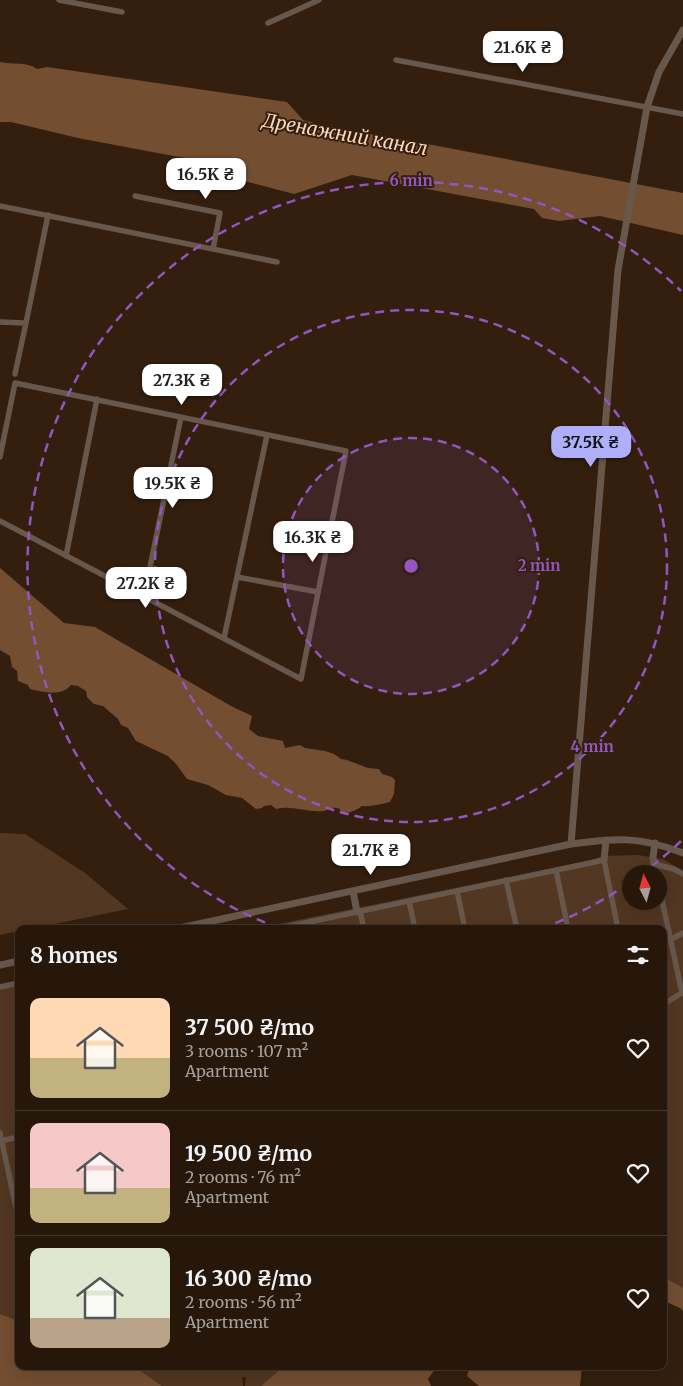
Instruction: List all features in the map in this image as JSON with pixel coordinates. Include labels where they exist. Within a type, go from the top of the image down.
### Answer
[{"type":"street","points":[[59,0],[122,12]]},
{"type":"street","points":[[268,23],[319,0]]},
{"type":"street","points":[[571,844],[618,270],[647,107],[659,72],[683,30]]},
{"type":"street","points":[[396,60],[683,114]]},
{"type":"street","points":[[135,196],[220,213],[213,249]]},
{"type":"street","points":[[0,206],[277,262]]},
{"type":"street","points":[[15,374],[48,215]]},
{"type":"street","points":[[0,322],[26,323]]},
{"type":"street","points":[[0,458],[15,383],[346,451],[301,679],[0,521]]},
{"type":"street","points":[[66,556],[97,399]]},
{"type":"street","points":[[144,596],[181,417]]},
{"type":"street","points":[[224,638],[267,434]]},
{"type":"street","points":[[237,577],[318,592]]},
{"type":"street","points":[[194,925],[571,844],[631,839],[655,843],[683,853]]},
{"type":"street","points":[[606,840],[604,860],[617,925]]},
{"type":"street","points":[[655,843],[654,864],[674,869],[683,874]]},
{"type":"street","points":[[294,925],[604,860]]},
{"type":"street","points":[[556,870],[567,925]]},
{"type":"street","points":[[506,880],[515,925]]},
{"type":"street","points":[[353,891],[363,925]]},
{"type":"street","points":[[457,891],[464,925]]},
{"type":"street","points":[[409,901],[414,925]]},
{"type":"street","points":[[664,910],[667,925]]},
{"type":"street","points":[[311,921],[312,925]]},
{"type":"street","points":[[667,925],[682,992],[667,1002]]},
{"type":"street","points":[[670,940],[683,933]]},
{"type":"street","points":[[0,965],[15,962]]},
{"type":"street","points":[[0,987],[15,984]]},
{"type":"street","points":[[0,1133],[15,1203]]},
{"type":"street","points":[[1,1141],[15,1138]]},
{"type":"shaded area","points":[[0,833],[25,834],[85,873],[128,909],[50,925],[15,925],[15,932],[0,935]]},
{"type":"shaded area","points":[[638,855],[663,859],[683,871],[683,1288],[667,1279],[667,925],[274,925],[604,856]]},
{"type":"shaded area","points":[[15,981],[15,1320],[0,1314],[0,984]]},
{"type":"shaded area","points":[[140,1370],[285,1370],[277,1373],[261,1386],[245,1386],[246,1377],[242,1377],[243,1386],[162,1386]]},
{"type":"water","name":"Дренажний канал","points":[[0,62],[24,64],[37,69],[47,67],[287,102],[303,120],[328,127],[417,142],[683,193],[683,235],[600,216],[559,221],[542,218],[534,209],[352,175],[294,194],[244,181],[244,177],[216,164],[78,138],[11,122],[0,122]]},
{"type":"water","points":[[0,568],[64,623],[95,627],[231,706],[252,716],[249,729],[258,736],[283,741],[285,748],[300,745],[305,748],[334,754],[341,759],[368,768],[379,769],[382,774],[395,780],[394,794],[390,802],[373,806],[362,806],[348,812],[334,808],[324,811],[276,809],[271,805],[256,809],[242,798],[226,795],[208,785],[187,779],[168,756],[136,741],[128,728],[121,725],[118,719],[103,706],[94,704],[87,697],[86,691],[78,686],[71,685],[67,689],[57,692],[30,689],[28,685],[18,681],[17,671],[12,667],[10,656],[0,650]]},
{"type":"water","points":[[667,1279],[683,1288],[683,1311],[667,1302]]},
{"type":"water","points":[[0,1314],[15,1320],[15,1370],[140,1370],[162,1386],[0,1386]]},
{"type":"water","points":[[280,1370],[434,1370],[428,1379],[431,1386],[261,1386]]},
{"type":"water","points":[[469,1370],[582,1370],[580,1386],[479,1386],[467,1376]]}]
